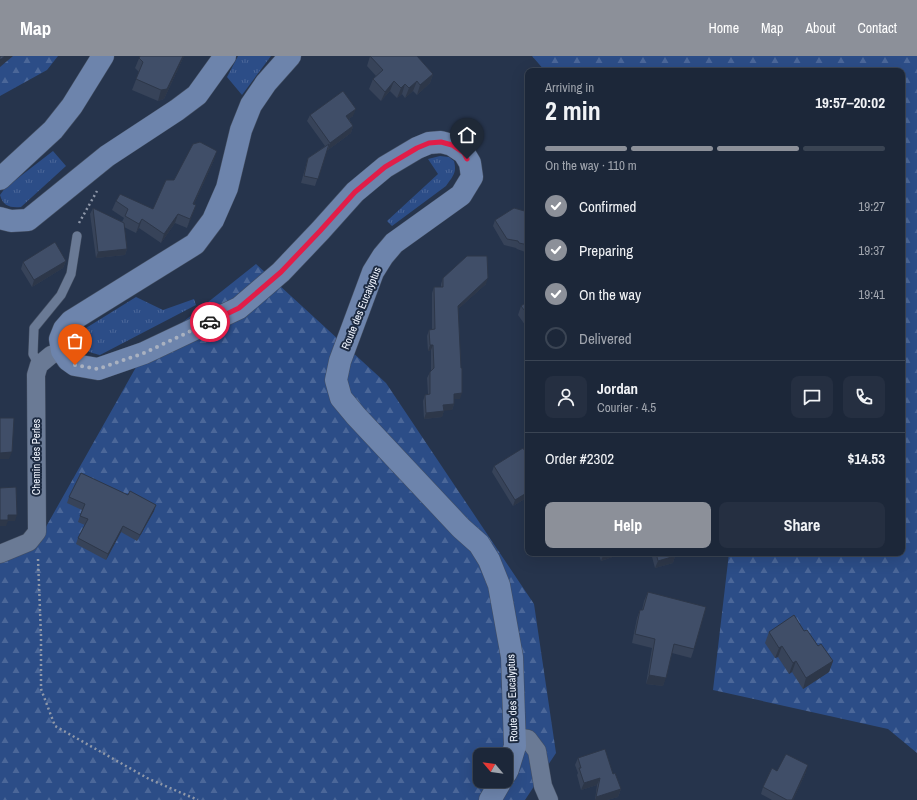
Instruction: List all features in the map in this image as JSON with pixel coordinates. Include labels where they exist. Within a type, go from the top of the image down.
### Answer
[{"type":"main road","points":[[0,179],[53,130],[72,106],[103,56]]},
{"type":"main road","points":[[0,218],[11,221],[28,220],[107,156],[197,95],[225,56]]},
{"type":"main road","points":[[62,351],[60,339],[64,329],[71,321],[195,244],[204,233],[213,220],[227,188],[241,130],[251,105],[266,83],[290,56]]},
{"type":"main road","name":"Route des Eucalyptus","points":[[62,351],[68,360],[75,365],[98,369],[144,353],[239,308],[281,272],[355,192],[385,167],[417,148],[429,143],[441,142],[452,145],[464,153],[470,163],[472,177],[461,194],[394,243],[383,256],[373,272],[340,361],[336,380],[341,398],[356,416],[479,544],[490,560],[499,585],[512,657],[515,737],[513,753]]},
{"type":"main road","points":[[490,800],[497,788]]},
{"type":"street","points":[[39,365],[51,355],[62,351]]},
{"type":"street","name":"Chemin des Perles","points":[[36,532],[36,375],[39,365]]},
{"type":"street","points":[[0,554],[29,542],[36,532]]},
{"type":"street","points":[[515,737],[528,739],[537,751],[543,786],[549,800]]},
{"type":"lane","points":[[39,365],[33,354],[34,328],[61,295],[72,274],[77,236]]},
{"type":"path","points":[[77,236],[78,225],[99,188]]},
{"type":"path","points":[[36,532],[41,636],[41,689],[55,726],[149,779],[198,800]]},
{"type":"green space","points":[[0,56],[58,56],[47,70],[0,96]]},
{"type":"green space","points":[[238,56],[271,56],[242,95],[227,77]]},
{"type":"green space","points":[[532,56],[917,56],[917,753],[888,729],[713,690],[729,556],[905,556],[905,68],[542,68]]},
{"type":"green space","points":[[53,151],[66,166],[21,207],[10,207],[5,204],[0,195],[5,188]]},
{"type":"green space","points":[[440,156],[449,157],[454,161],[455,172],[451,180],[446,186],[392,226],[387,221],[438,174],[428,159]]},
{"type":"green space","points":[[256,264],[386,383],[534,604],[556,753],[525,800],[0,800],[0,556],[34,548],[144,353]]},
{"type":"green space","points":[[136,297],[163,310],[194,299],[196,305],[100,355],[87,351],[81,346],[78,333]]},
{"type":"building","points":[[140,56],[183,56],[167,89],[161,90],[136,79],[143,62],[139,58]]},
{"type":"building","points":[[370,56],[417,56],[433,74],[420,85],[417,81],[409,88],[405,84],[401,88],[394,81],[385,92],[373,79],[383,70]]},
{"type":"building","points":[[343,91],[356,109],[346,116],[353,126],[330,143],[310,115]]},
{"type":"building","points":[[200,142],[217,151],[193,204],[196,205],[190,219],[178,214],[164,234],[142,219],[139,224],[125,216],[128,209],[116,201],[120,194],[153,209],[166,180],[174,180],[193,144]]},
{"type":"building","points":[[329,144],[318,179],[304,176],[308,158]]},
{"type":"building","points":[[93,208],[124,223],[127,249],[98,252]]},
{"type":"building","points":[[514,208],[525,211],[525,244],[519,243],[518,241],[507,239],[495,220]]},
{"type":"building","points":[[55,242],[66,261],[34,280],[23,262]]},
{"type":"building","points":[[467,256],[487,256],[488,278],[458,306],[462,393],[454,394],[454,404],[443,405],[444,411],[426,413],[425,395],[430,394],[430,372],[434,368],[433,345],[430,345],[429,330],[435,329],[434,287],[443,287],[443,278]]},
{"type":"building","points":[[525,303],[525,311],[521,306]]},
{"type":"building","points":[[0,418],[14,418],[12,452],[0,453]]},
{"type":"building","points":[[523,448],[525,451],[525,494],[515,500],[494,466]]},
{"type":"building","points":[[81,473],[128,495],[130,491],[156,505],[140,535],[123,526],[108,554],[78,538],[88,519],[80,516],[85,504],[69,497]]},
{"type":"building","points":[[16,487],[17,515],[8,515],[8,520],[0,520],[0,488]]},
{"type":"building","points":[[657,556],[675,556],[658,561]]},
{"type":"building","points":[[648,592],[706,607],[694,649],[674,644],[666,678],[649,675],[655,639],[635,634],[640,610],[643,610]]},
{"type":"building","points":[[794,615],[804,631],[807,630],[818,646],[821,644],[833,661],[806,678],[796,661],[793,663],[782,646],[779,648],[769,632]]},
{"type":"building","points":[[605,749],[613,774],[615,773],[621,789],[596,797],[600,778],[584,783],[579,768],[581,768],[578,758]]},
{"type":"building","points":[[786,754],[808,765],[792,800],[787,800],[763,787],[772,768],[777,771]]},
{"type":"way so far","points":[[75,365],[98,369],[144,353],[210,322]]},
{"type":"route","points":[[210,322],[239,308],[281,272],[355,192],[385,167],[417,148],[429,143],[441,142],[452,145],[464,153],[467,159]]}]
